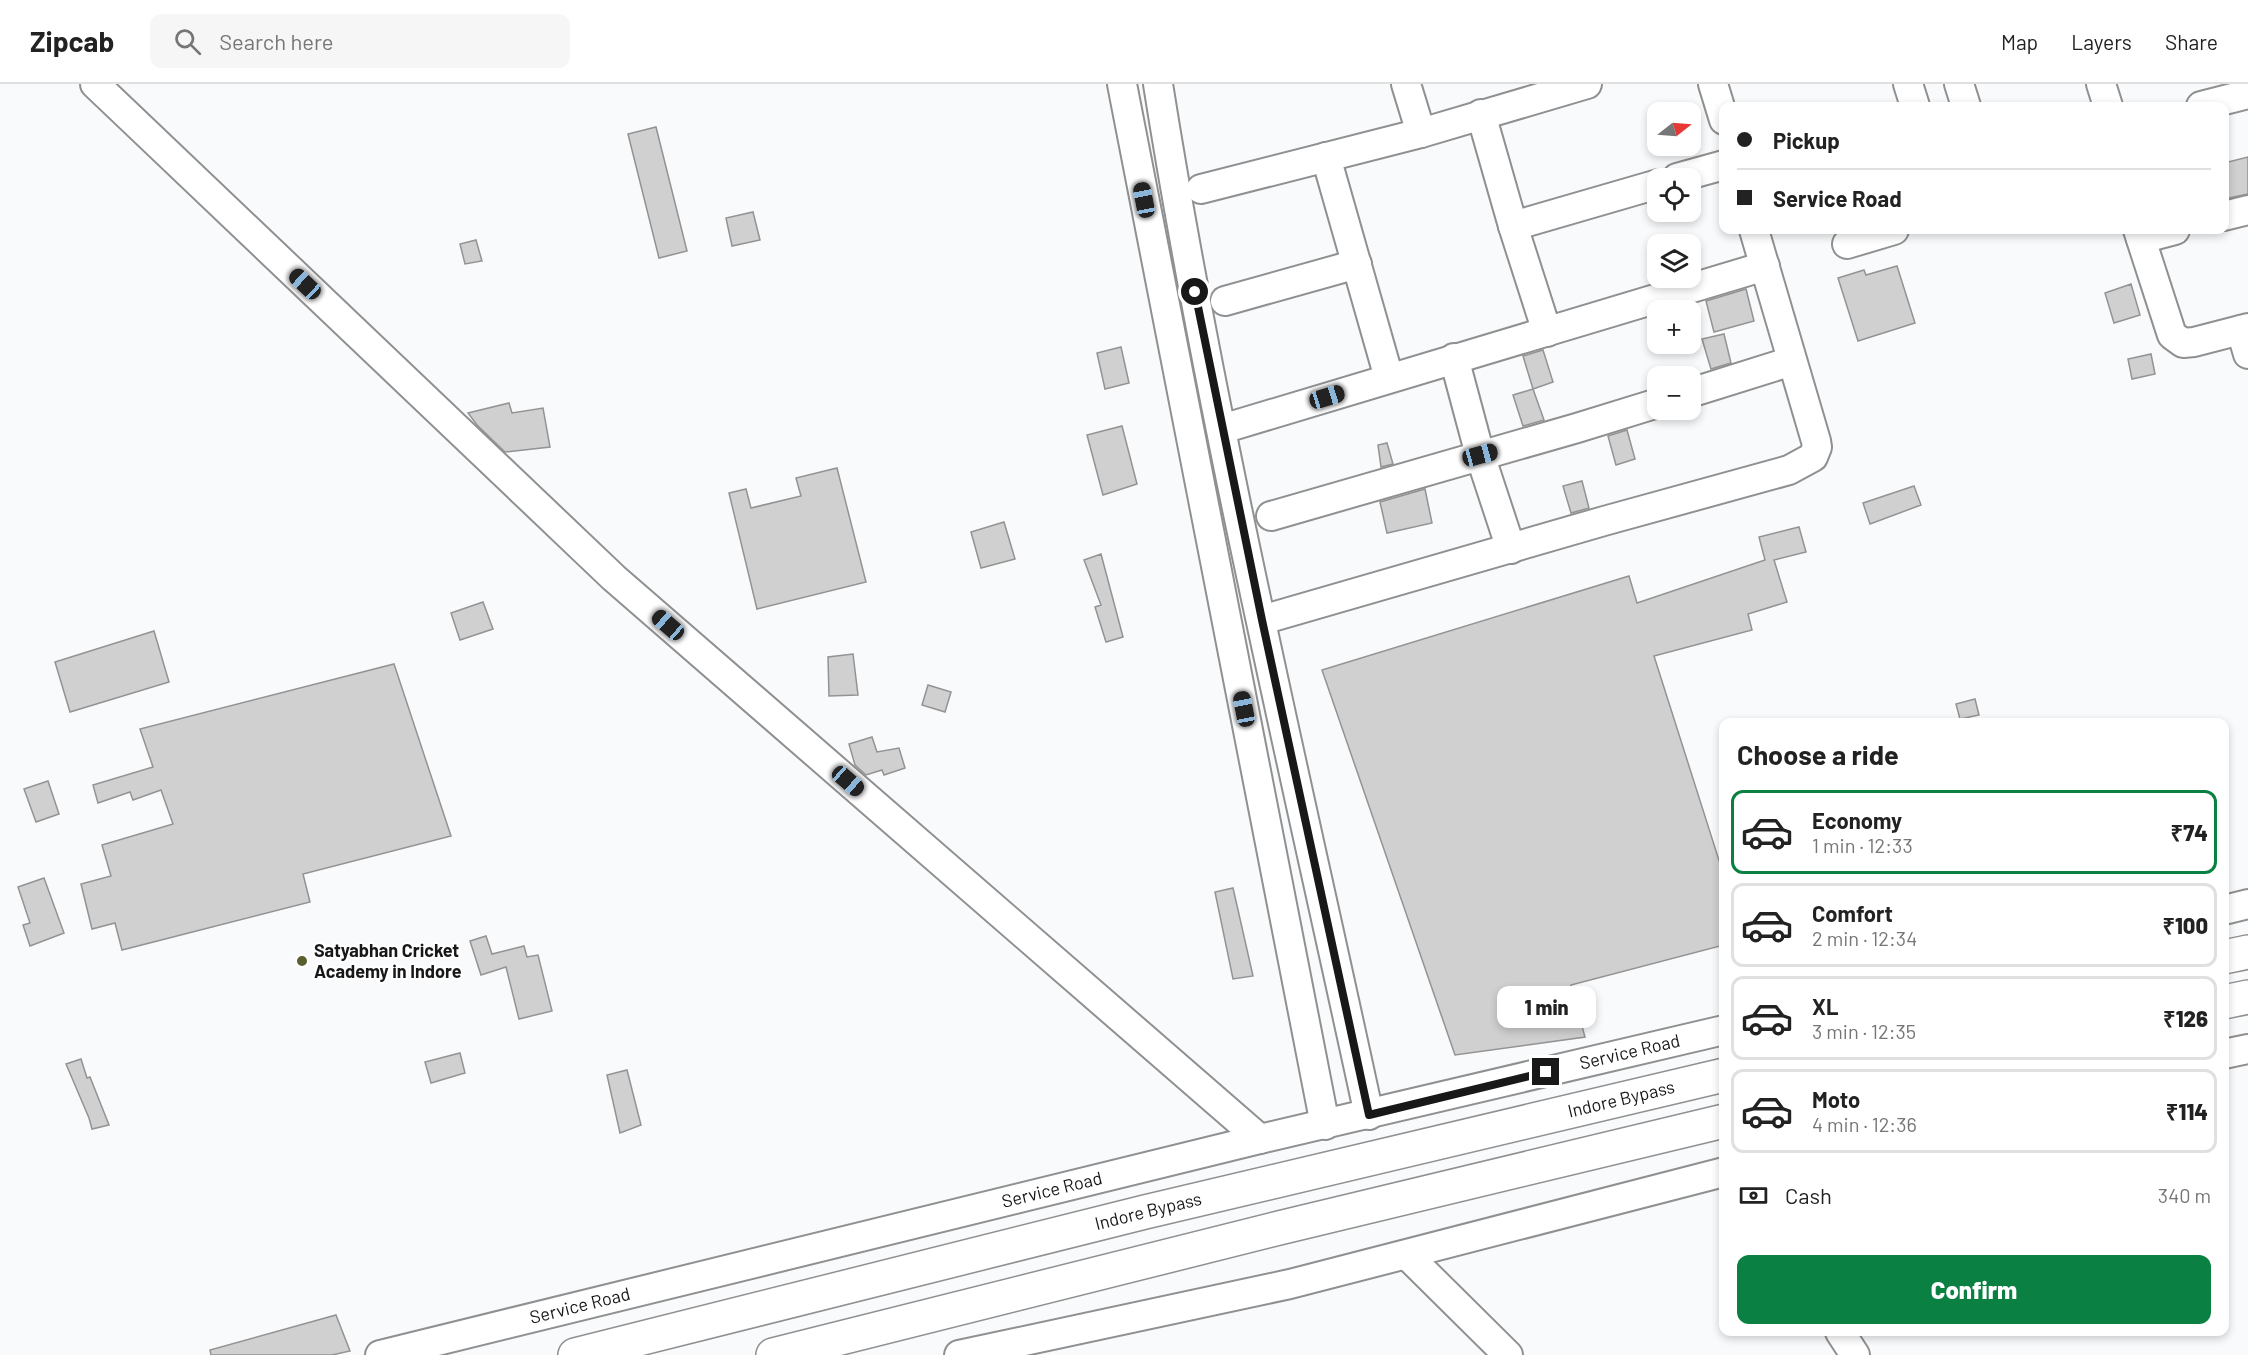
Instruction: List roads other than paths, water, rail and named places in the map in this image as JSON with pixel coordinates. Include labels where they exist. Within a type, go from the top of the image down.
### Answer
[{"type":"highway","points":[[2229,956],[2248,952]]},
{"type":"highway","points":[[2229,1001],[2248,997]]},
{"type":"highway","name":"Indore Bypass","points":[[575,1355],[1156,1209],[1719,1076]]},
{"type":"highway","points":[[773,1355],[1279,1228],[1719,1122]]},
{"type":"street","points":[[95,84],[614,578],[1260,1139]]},
{"type":"street","points":[[1122,84],[1325,1125]]},
{"type":"street","points":[[1158,84],[1177,201],[1222,429],[1369,1115]]},
{"type":"street","points":[[1406,84],[1421,133]]},
{"type":"street","points":[[1202,189],[1421,133],[1587,84]]},
{"type":"street","points":[[1713,84],[1719,104]]},
{"type":"street","points":[[1908,84],[1914,102]]},
{"type":"street","points":[[1959,84],[1965,102]]},
{"type":"street","points":[[2102,84],[2107,102]]},
{"type":"street","points":[[2217,102],[2248,94]]},
{"type":"street","points":[[1481,114],[1513,226],[1547,332]]},
{"type":"street","points":[[1326,157],[1389,378]]},
{"type":"street","points":[[1701,171],[1719,166]]},
{"type":"street","points":[[1513,226],[1647,187]]},
{"type":"street","points":[[2229,215],[2248,210]]},
{"type":"street","points":[[1262,620],[1789,470],[1813,457],[1817,447],[1816,441],[1755,234]]},
{"type":"street","points":[[1847,244],[1881,234]]},
{"type":"street","points":[[2140,234],[2172,335],[2183,343],[2246,338]]},
{"type":"street","points":[[1225,301],[1357,264]]},
{"type":"street","points":[[1222,429],[1765,266]]},
{"type":"street","points":[[1454,358],[1480,455],[1511,549]]},
{"type":"street","points":[[1701,390],[1792,361]]},
{"type":"street","points":[[1270,516],[1647,406]]},
{"type":"street","points":[[2229,909],[2248,904]]},
{"type":"street","name":"Service Road","points":[[380,1355],[1260,1139],[1719,1031]]},
{"type":"street","points":[[2229,1053],[2248,1049]]},
{"type":"street","points":[[970,1354],[1290,1284],[1719,1173]]},
{"type":"street","points":[[1407,1255],[1508,1355]]},
{"type":"street","points":[[1843,1336],[1855,1355]]},
{"type":"place","name":"Satyabhan Cricket Academy in Indore","points":[[302,961]]}]
